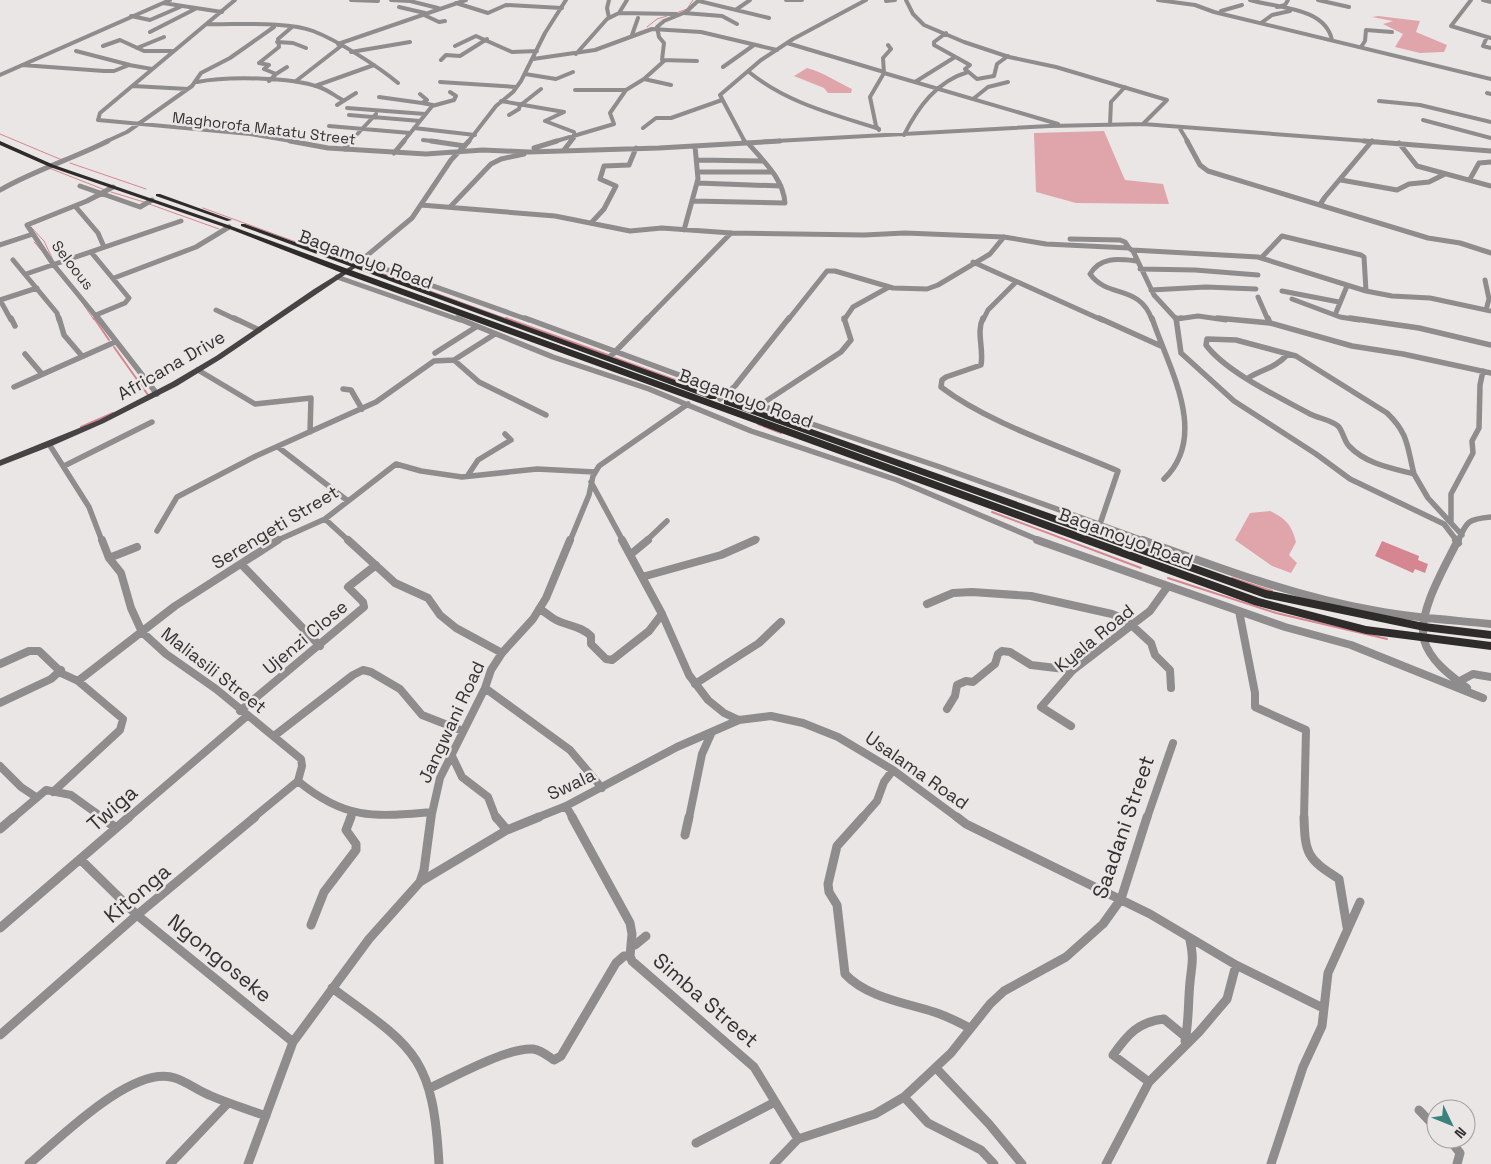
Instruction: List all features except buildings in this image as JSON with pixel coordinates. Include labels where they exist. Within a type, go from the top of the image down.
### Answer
[{"type":"highway","name":"Bagamoyo Road","points":[[0,137],[62,162],[358,262],[720,399],[1265,594],[1491,635]]},
{"type":"highway","name":"Bagamoyo Road","points":[[0,143],[52,166],[152,200],[345,272],[1258,602],[1358,628],[1491,646]]},
{"type":"main road","name":"Africana Drive","points":[[0,464],[49,444],[156,394],[198,370],[358,262]]},
{"type":"street","points":[[0,75],[130,16],[170,0]]},
{"type":"street","name":"Maghorofa Matatu Street","points":[[235,0],[100,113],[98,118],[111,122],[250,134],[344,149],[394,153],[434,154],[505,150],[529,152]]},
{"type":"street","points":[[351,0],[379,1]]},
{"type":"street","points":[[354,6],[360,0]]},
{"type":"street","points":[[391,0],[410,1],[438,8]]},
{"type":"street","points":[[296,81],[339,45],[438,8],[466,0]]},
{"type":"street","points":[[358,262],[404,226],[421,205],[451,160],[475,135],[501,101],[516,87],[533,59],[545,32],[566,0]]},
{"type":"street","points":[[609,0],[607,8],[609,18]]},
{"type":"street","points":[[619,13],[627,0]]},
{"type":"street","points":[[664,61],[661,58],[664,43],[658,37],[657,28],[661,23],[682,14],[699,0],[769,18]]},
{"type":"street","points":[[737,9],[751,0]]},
{"type":"street","points":[[786,0],[802,0]]},
{"type":"street","points":[[693,202],[784,203],[785,197],[781,186],[772,172],[746,143],[720,95],[787,43],[866,0]]},
{"type":"street","points":[[886,1],[895,0]]},
{"type":"street","points":[[906,0],[917,20],[930,28],[1008,56],[1056,66],[1168,101],[1143,124]]},
{"type":"street","points":[[1158,0],[1183,3],[1491,79]]},
{"type":"street","points":[[1183,3],[1191,0]]},
{"type":"street","points":[[1250,0],[1321,18],[1330,30],[1332,40]]},
{"type":"street","points":[[1277,7],[1285,5],[1288,0]]},
{"type":"street","points":[[1318,0],[1349,7]]},
{"type":"street","points":[[1471,0],[1451,26],[1489,37],[1483,46],[1491,48]]},
{"type":"street","points":[[1483,0],[1491,2]]},
{"type":"street","points":[[375,5],[379,1]]},
{"type":"street","points":[[162,3],[222,12]]},
{"type":"street","points":[[456,3],[488,14],[506,5],[562,8]]},
{"type":"street","points":[[1216,12],[1232,10],[1242,5]]},
{"type":"street","points":[[150,20],[180,7]]},
{"type":"street","points":[[399,7],[424,14],[439,22],[445,21]]},
{"type":"street","points":[[150,32],[195,9]]},
{"type":"street","points":[[1261,23],[1272,16],[1291,11]]},
{"type":"street","points":[[576,54],[609,18],[619,13],[722,16],[738,24]]},
{"type":"street","points":[[130,16],[166,24]]},
{"type":"street","points":[[632,35],[638,18]]},
{"type":"street","points":[[207,24],[292,27],[317,33],[374,66],[398,83]]},
{"type":"street","points":[[0,190],[30,173],[62,162],[112,140],[140,124],[197,82],[201,73],[230,58],[274,27]]},
{"type":"street","points":[[277,42],[292,27]]},
{"type":"street","points":[[533,59],[576,54],[621,42],[632,35],[657,28],[701,32],[777,50]]},
{"type":"street","points":[[1361,47],[1365,41],[1366,30],[1392,32]]},
{"type":"street","points":[[946,33],[933,44],[970,65],[965,69],[978,79],[994,76],[996,64],[1008,56]]},
{"type":"street","points":[[455,46],[473,36],[487,40],[512,52],[536,51]]},
{"type":"street","points":[[137,48],[164,37]]},
{"type":"street","points":[[103,46],[118,40],[128,42],[137,48],[149,52],[173,51]]},
{"type":"street","points":[[440,60],[446,55],[460,56],[487,40]]},
{"type":"street","points":[[277,42],[293,43],[306,48]]},
{"type":"street","points":[[276,74],[264,69],[269,65],[259,63],[279,47],[277,42]]},
{"type":"street","points":[[351,52],[375,47],[388,49],[410,42]]},
{"type":"street","points":[[787,43],[1061,126]]},
{"type":"street","points":[[723,67],[733,58],[754,45]]},
{"type":"street","points":[[887,137],[876,126],[870,97],[871,92],[884,72],[882,58],[891,49],[888,45]]},
{"type":"street","points":[[76,51],[152,69]]},
{"type":"street","points":[[915,82],[934,68],[955,57]]},
{"type":"street","points":[[519,152],[614,124],[610,113],[626,90],[644,79],[664,61],[697,61]]},
{"type":"street","points":[[22,65],[109,71],[129,65]]},
{"type":"street","points":[[315,86],[374,66]]},
{"type":"street","points":[[269,81],[287,67]]},
{"type":"street","points":[[525,74],[559,80],[567,78],[574,72]]},
{"type":"street","points":[[749,72],[766,86],[797,102],[879,129]]},
{"type":"street","points":[[904,135],[920,107],[956,75],[968,72]]},
{"type":"street","points":[[197,82],[236,78],[296,81],[315,86],[343,100]]},
{"type":"street","points":[[644,79],[671,85]]},
{"type":"street","points":[[440,82],[516,87]]},
{"type":"street","points":[[973,99],[988,87],[1008,82]]},
{"type":"street","points":[[133,86],[188,89]]},
{"type":"street","points":[[1110,125],[1111,102],[1124,87]]},
{"type":"street","points":[[509,115],[519,109],[521,104],[541,89]]},
{"type":"street","points":[[575,90],[626,90]]},
{"type":"street","points":[[379,97],[432,106],[454,100],[456,96],[450,92]]},
{"type":"street","points":[[337,105],[356,93]]},
{"type":"street","points":[[420,94],[427,99],[422,103]]},
{"type":"street","points":[[643,128],[656,118],[671,118],[722,100]]},
{"type":"street","points":[[501,101],[564,112],[544,121],[572,130],[574,135]]},
{"type":"street","points":[[1379,101],[1420,105],[1491,122]]},
{"type":"street","points":[[394,153],[432,106]]},
{"type":"street","points":[[347,108],[425,114]]},
{"type":"street","points":[[344,149],[380,110]]},
{"type":"street","points":[[349,115],[420,121]]},
{"type":"street","points":[[1423,120],[1491,138]]},
{"type":"street","points":[[452,206],[491,164],[501,159],[529,152],[564,150],[695,146],[1061,126],[1143,124],[1491,151]]},
{"type":"street","points":[[329,126],[410,133]]},
{"type":"street","points":[[1179,127],[1204,170],[1428,238],[1460,243],[1491,253]]},
{"type":"street","points":[[414,128],[475,135]]},
{"type":"street","points":[[564,150],[574,135]]},
{"type":"street","points":[[423,140],[465,146]]},
{"type":"street","points":[[1323,206],[1322,202],[1341,180],[1363,149],[1372,141]]},
{"type":"street","points":[[1399,143],[1415,165],[1491,186]]},
{"type":"street","points":[[684,230],[697,183],[698,160],[695,146]]},
{"type":"street","points":[[592,222],[604,209],[616,186],[600,178],[604,166],[629,165],[632,162],[636,148]]},
{"type":"street","points":[[698,160],[762,160]]},
{"type":"street","points":[[1470,179],[1479,162],[1491,162]]},
{"type":"street","points":[[698,172],[772,172]]},
{"type":"street","points":[[1341,180],[1397,190],[1408,184],[1429,182],[1446,174]]},
{"type":"street","points":[[697,183],[781,186]]},
{"type":"street","points":[[80,186],[140,208],[152,200]]},
{"type":"street","name":"Seloous","points":[[113,187],[103,194],[28,224],[54,264],[96,315],[156,394]]},
{"type":"street","points":[[421,205],[452,206],[555,216],[630,230],[652,228],[730,233],[868,235],[905,233],[1004,237],[1046,244],[1262,257],[1366,292],[1392,296],[1430,298],[1489,311],[1485,280]]},
{"type":"street","points":[[75,206],[98,233],[104,248]]},
{"type":"street","points":[[26,274],[181,221]]},
{"type":"street","points":[[114,278],[196,247],[229,228]]},
{"type":"street","points":[[609,358],[730,233]]},
{"type":"street","points":[[0,245],[33,234]]},
{"type":"street","points":[[1262,257],[1282,236],[1361,255],[1364,258],[1364,270],[1368,280],[1366,292]]},
{"type":"street","points":[[720,399],[729,392],[824,272],[836,271],[889,287],[914,290],[932,287],[995,250],[1004,237]]},
{"type":"street","points":[[1070,238],[1120,240],[1126,242],[1151,290],[1177,319],[1181,353],[1229,397],[1316,454],[1350,479],[1444,524],[1458,543]]},
{"type":"street","points":[[91,252],[128,295],[128,300],[96,315]]},
{"type":"street","points":[[1136,261],[1110,258],[1094,268],[1090,274],[1096,281],[1144,302],[1180,397],[1186,426],[1185,438],[1170,473],[1164,479]]},
{"type":"street","points":[[13,260],[57,313],[64,336],[82,356]]},
{"type":"street","points":[[358,262],[616,351],[760,405],[1100,524],[1193,560],[1271,584],[1425,622],[1491,624]]},
{"type":"street","points":[[973,262],[1161,346]]},
{"type":"street","points":[[1140,269],[1195,270],[1258,275]]},
{"type":"street","points":[[337,277],[688,404],[751,431],[897,480],[1038,540],[1239,611],[1351,645],[1487,700]]},
{"type":"street","points":[[1016,282],[988,310],[978,326],[984,353],[981,365],[968,372],[947,376],[942,380],[941,387],[958,400],[992,418],[1118,471],[1100,524]]},
{"type":"street","points":[[1334,315],[1347,286]]},
{"type":"street","points":[[760,405],[841,352],[851,340],[844,319],[849,310],[889,287]]},
{"type":"street","points":[[1151,290],[1215,287],[1256,289]]},
{"type":"street","points":[[14,326],[0,300],[37,288]]},
{"type":"street","points":[[1282,291],[1339,302]]},
{"type":"street","points":[[1258,297],[1270,322]]},
{"type":"street","points":[[1292,299],[1334,315],[1419,328],[1491,344]]},
{"type":"street","points":[[216,310],[258,330]]},
{"type":"street","points":[[1177,319],[1198,316],[1252,323],[1270,322],[1352,346],[1402,354],[1491,373]]},
{"type":"street","points":[[435,353],[476,327]]},
{"type":"street","points":[[157,531],[163,526],[175,498],[278,447],[362,409],[388,394],[434,361],[440,359],[454,360],[495,334]]},
{"type":"street","points":[[1415,474],[1370,461],[1348,445],[1338,426],[1312,415],[1216,358],[1206,345],[1207,339],[1236,340],[1299,358],[1394,419],[1403,429],[1409,442],[1415,474],[1421,487],[1462,535]]},
{"type":"street","points":[[14,387],[115,342]]},
{"type":"street","points":[[25,354],[42,374]]},
{"type":"street","points":[[1248,378],[1264,368],[1277,366],[1288,354]]},
{"type":"street","points":[[454,360],[479,382],[546,415]]},
{"type":"street","points":[[198,370],[256,404],[311,398],[310,432]]},
{"type":"street","points":[[1451,521],[1451,494],[1473,453],[1472,441],[1479,428],[1480,385],[1483,371]]},
{"type":"street","points":[[343,389],[351,390],[362,409]]},
{"type":"street","name":"Jangwani Road","points":[[248,1164],[266,1116],[274,1087],[293,1042],[368,939],[420,882],[424,870],[432,812],[440,778],[485,688],[491,670],[502,653],[546,598],[586,504],[595,472],[614,455],[688,404]]},
{"type":"street","points":[[64,466],[152,422]]},
{"type":"street","points":[[468,475],[478,460],[511,440],[504,434]]},
{"type":"street","name":"Maliasili Street","points":[[49,444],[90,507],[109,558],[120,573],[131,608],[142,632],[166,654],[216,689],[301,760],[302,766],[298,781]]},
{"type":"street","points":[[278,447],[348,501]]},
{"type":"street","name":"Serengeti Street","points":[[78,681],[175,606],[296,530],[324,519],[396,464],[421,471],[462,477],[537,469],[595,472]]},
{"type":"street","points":[[591,482],[662,614],[688,675],[718,708],[739,720]]},
{"type":"street","points":[[1487,700],[1458,682],[1435,660],[1423,638],[1428,603],[1462,535],[1466,523],[1471,519],[1491,517]]},
{"type":"street","points":[[324,519],[395,583],[428,598],[440,615],[456,628],[502,653]]},
{"type":"street","points":[[630,555],[660,530],[667,520]]},
{"type":"street","points":[[642,576],[720,555],[757,539]]},
{"type":"street","points":[[109,558],[137,547]]},
{"type":"street","name":"Ujenzi Close","points":[[240,711],[320,646],[364,607],[363,602],[348,587],[376,564]]},
{"type":"street","points":[[242,565],[320,646]]},
{"type":"street","name":"Kyala Road","points":[[1071,726],[1041,708],[1074,670],[1150,611],[1168,586]]},
{"type":"street","points":[[927,604],[947,595],[960,592],[1031,596],[1112,614],[1131,624],[1151,643],[1155,655],[1167,666],[1171,688]]},
{"type":"street","points":[[539,609],[549,613],[555,620],[576,626],[588,633],[591,636],[591,644],[606,659],[612,660],[649,631],[662,614]]},
{"type":"street","points":[[1239,611],[1255,693],[1255,707],[1306,730],[1305,846],[1316,865],[1339,879],[1347,927]]},
{"type":"street","points":[[695,684],[758,643],[781,622]]},
{"type":"street","points":[[0,664],[35,650],[78,681],[118,714],[123,723],[116,734],[53,792]]},
{"type":"street","points":[[947,709],[955,697],[956,686],[966,681],[973,682],[995,664],[998,654],[1002,650],[1010,652],[1031,665],[1074,670]]},
{"type":"street","points":[[0,703],[51,679],[61,670]]},
{"type":"street","points":[[274,736],[352,675],[363,670],[400,689],[422,715],[463,731]]},
{"type":"street","points":[[1458,682],[1473,674],[1491,677]]},
{"type":"street","points":[[485,688],[570,750],[602,788]]},
{"type":"street","name":"Twiga","points":[[0,928],[247,716]]},
{"type":"street","name":"Usalama Road","points":[[739,720],[770,716],[803,723],[838,737],[893,770],[966,824],[1121,899],[1236,965],[1323,1008]]},
{"type":"street","name":"Swala","points":[[420,882],[507,830],[566,806],[677,747],[711,734],[739,720]]},
{"type":"street","points":[[685,835],[702,754],[711,734]]},
{"type":"street","name":"Saadani Street","points":[[774,1164],[798,1139],[814,1132],[875,1114],[904,1097],[952,1053],[970,1028],[1004,991],[1066,957],[1113,914],[1121,899],[1173,743]]},
{"type":"street","points":[[451,754],[462,777],[488,797],[496,818],[507,830]]},
{"type":"street","points":[[0,766],[21,787],[36,797]]},
{"type":"street","points":[[893,770],[884,782],[877,801],[837,846],[830,868],[828,884],[837,905],[845,974],[852,982],[906,1005],[934,1012],[970,1028]]},
{"type":"street","points":[[298,781],[314,797],[337,810],[352,814],[379,816],[432,812]]},
{"type":"street","name":"Kitonga","points":[[0,1034],[137,915],[298,781]]},
{"type":"street","points":[[0,829],[46,790],[71,795],[116,828]]},
{"type":"street","name":"Simba Street","points":[[566,806],[602,873],[618,897],[631,925],[634,945],[630,956],[648,975],[754,1067],[798,1139]]},
{"type":"street","points":[[311,925],[324,892],[356,850],[356,844],[346,836],[345,830],[352,814]]},
{"type":"street","name":"Ngongoseke","points":[[80,859],[137,915],[293,1042]]},
{"type":"street","points":[[1271,1164],[1303,1067],[1322,1026],[1324,993],[1328,973],[1347,927],[1360,902]]},
{"type":"street","points":[[634,945],[646,936]]},
{"type":"street","points":[[1182,1050],[1186,1038],[1190,982],[1194,962],[1190,940]]},
{"type":"street","points":[[430,1088],[488,1062],[534,1048],[554,1060],[561,1056],[616,962],[624,956],[630,956]]},
{"type":"street","points":[[1106,1164],[1149,1082],[1182,1050],[1227,999],[1236,965]]},
{"type":"street","points":[[332,988],[398,1037],[419,1063],[430,1088],[440,1164]]},
{"type":"street","points":[[1149,1082],[1113,1055],[1128,1033],[1135,1025],[1164,1019],[1186,1038]]},
{"type":"street","points":[[936,1068],[989,1124],[1022,1164]]},
{"type":"street","points":[[30,1164],[107,1099],[142,1079],[159,1076],[174,1078],[228,1103],[266,1116]]},
{"type":"street","points":[[904,1097],[928,1123],[981,1150],[994,1164]]},
{"type":"street","points":[[696,1143],[774,1102]]},
{"type":"street","points":[[170,1164],[228,1103]]},
{"type":"street","points":[[1419,1110],[1426,1117]]},
{"type":"street","points":[[1457,1149],[1460,1153],[1457,1164]]},
{"type":"shaded area","points":[[1372,17],[1420,21],[1416,32],[1447,45],[1444,52],[1420,53],[1395,47],[1403,34],[1383,24],[1393,21]]},
{"type":"shaded area","points":[[807,68],[852,89],[851,93],[828,93],[824,88],[794,76]]},
{"type":"shaded area","points":[[1104,131],[1125,180],[1163,184],[1169,204],[1076,203],[1036,192],[1034,133]]},
{"type":"shaded area","points":[[1270,511],[1280,516],[1287,523],[1294,536],[1296,542],[1289,555],[1297,563],[1291,573],[1272,566],[1235,540],[1250,513]]},
{"type":"shaded area","points":[[1382,541],[1419,556],[1418,560],[1428,564],[1425,573],[1415,569],[1413,573],[1375,556]]},
{"type":"waterway","points":[[676,13],[687,9],[693,0]]},
{"type":"waterway","points":[[647,27],[657,19],[667,16]]},
{"type":"waterway","points":[[0,134],[62,160]]},
{"type":"waterway","points":[[70,163],[146,189]]},
{"type":"waterway","points":[[49,168],[105,190]]},
{"type":"waterway","points":[[111,192],[144,202]]},
{"type":"waterway","points":[[93,200],[102,196]]},
{"type":"waterway","points":[[149,204],[219,229]]},
{"type":"waterway","points":[[203,208],[348,261]]},
{"type":"waterway","points":[[31,227],[44,241],[53,260]]},
{"type":"waterway","points":[[34,242],[42,251]]},
{"type":"waterway","points":[[361,265],[402,281]]},
{"type":"waterway","points":[[408,283],[510,320]]},
{"type":"waterway","points":[[79,298],[94,320]]},
{"type":"waterway","points":[[94,318],[109,340]]},
{"type":"waterway","points":[[506,318],[608,355]]},
{"type":"waterway","points":[[114,347],[148,395]]},
{"type":"waterway","points":[[615,358],[716,395]]},
{"type":"waterway","points":[[726,398],[745,405]]},
{"type":"waterway","points":[[81,427],[113,413]]},
{"type":"waterway","points":[[758,424],[781,433]]},
{"type":"waterway","points":[[992,512],[1141,568]]},
{"type":"waterway","points":[[1168,578],[1276,613],[1387,639]]},
{"type":"waterway","points":[[1232,578],[1272,591]]}]
